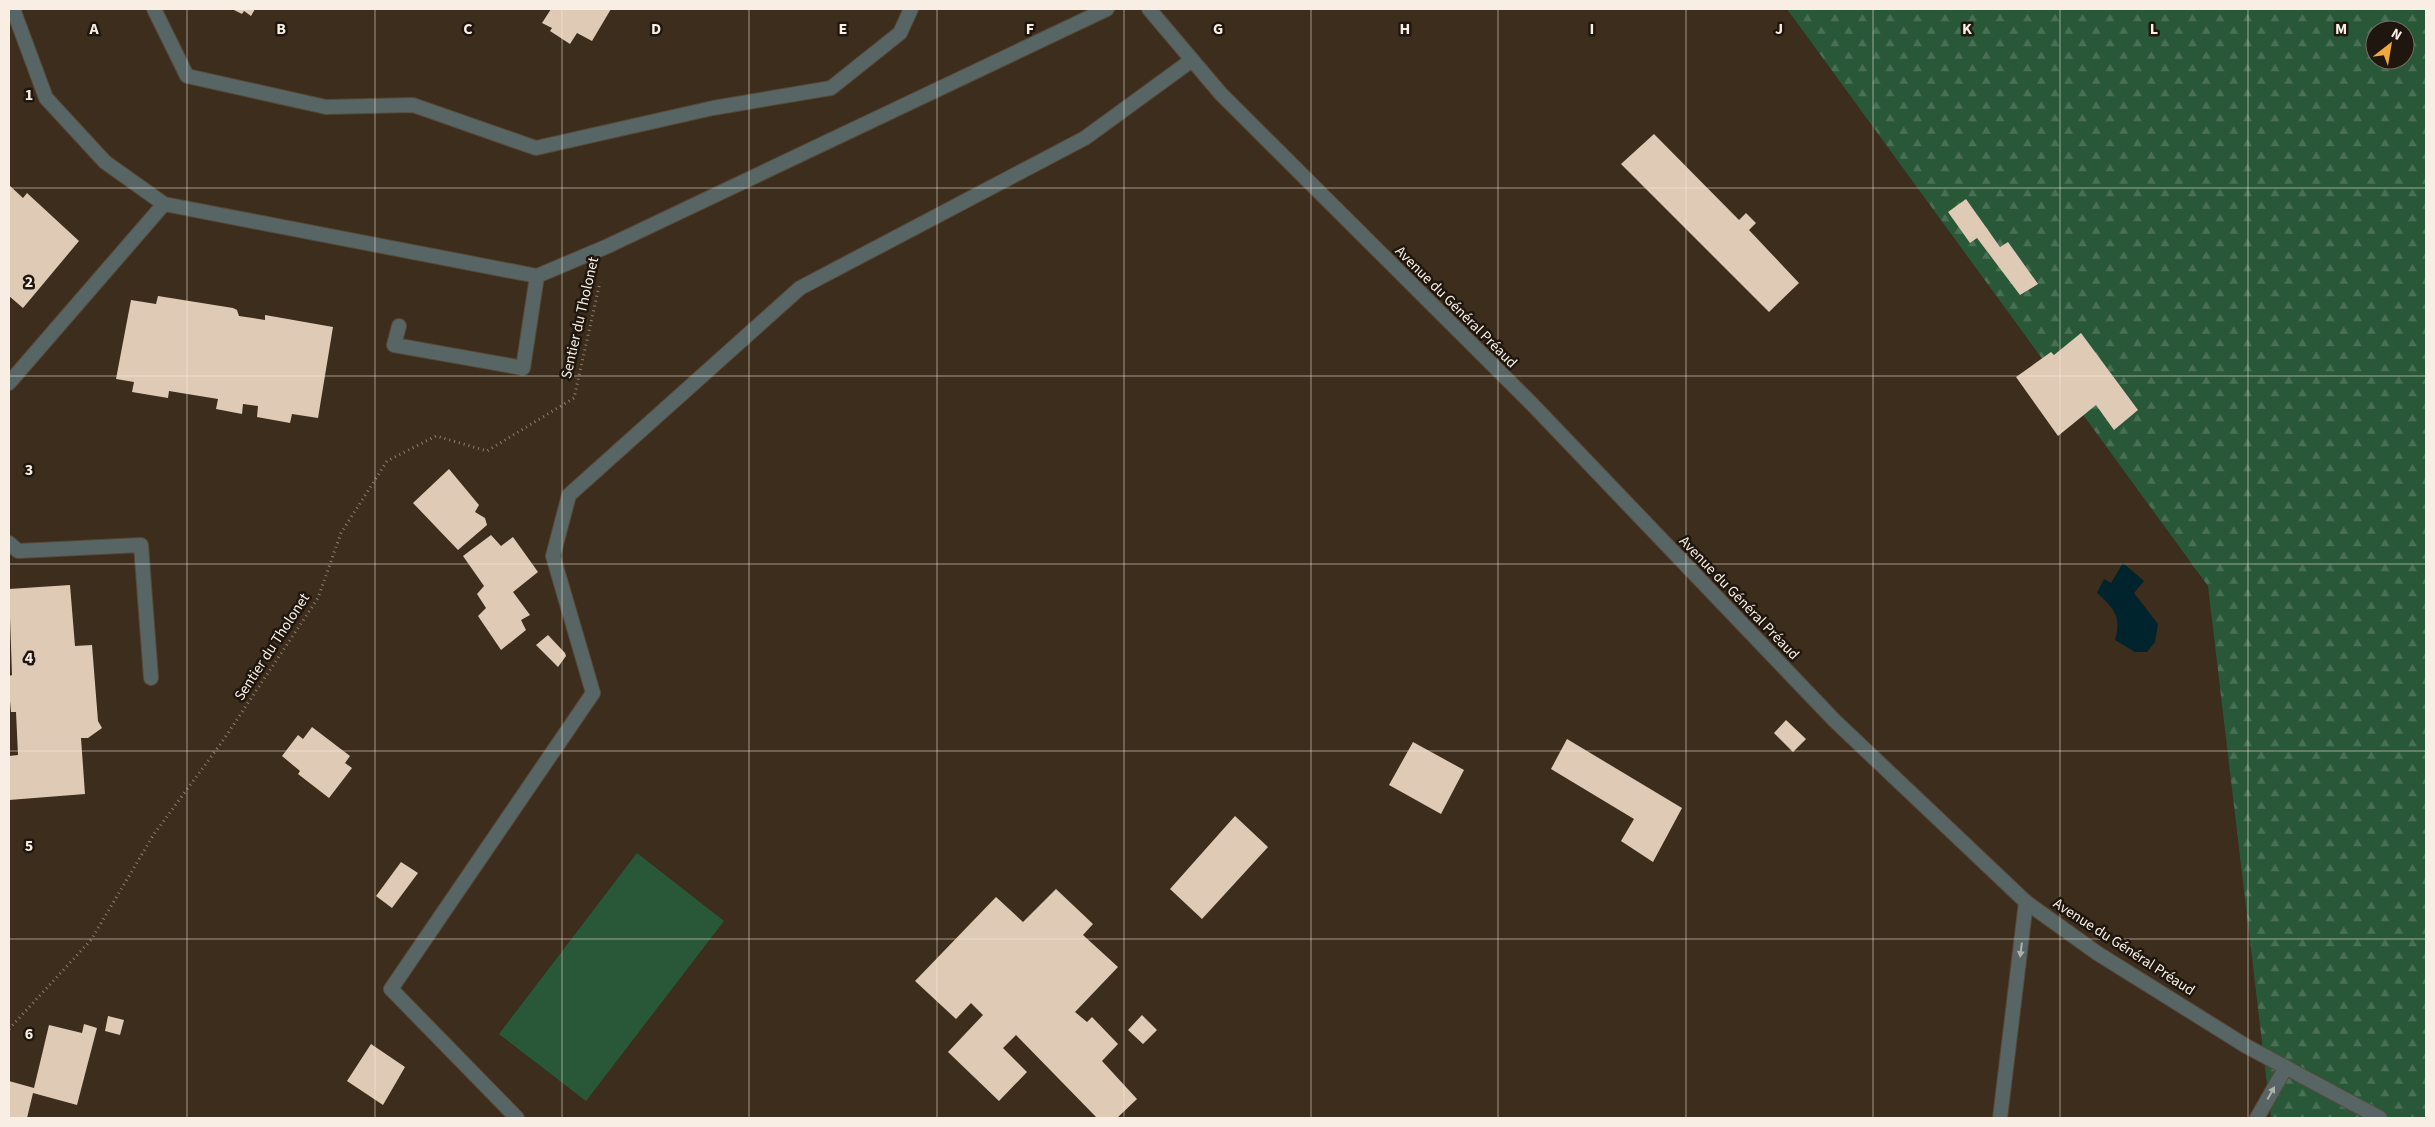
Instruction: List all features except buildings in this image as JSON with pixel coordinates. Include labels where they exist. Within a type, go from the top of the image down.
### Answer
[{"type":"street","points":[[13,9],[46,98],[105,162],[164,204],[537,276],[608,246],[1107,9]]},
{"type":"street","points":[[154,9],[187,76],[326,106],[414,106],[536,148],[713,108],[831,88],[900,33],[911,9]]},
{"type":"street","name":"Avenue du Général Préaud","points":[[1149,9],[1221,94],[1531,403],[1835,722],[2026,902],[2097,953],[2246,1046],[2380,1118]]},
{"type":"street","points":[[517,1118],[391,989],[593,693],[553,556],[569,495],[800,288],[1085,138],[1192,60]]},
{"type":"street","points":[[9,383],[164,204]]},
{"type":"street","points":[[399,326],[394,345],[523,368],[537,276]]},
{"type":"street","points":[[9,543],[18,551],[141,545],[150,678]]},
{"type":"street","points":[[2000,1118],[2026,902]]},
{"type":"street","points":[[2257,1118],[2286,1067]]},
{"type":"path","name":"Sentier du Tholonet","points":[[9,1029],[91,940],[154,834],[227,734],[318,598],[341,533],[387,462],[436,436],[487,451],[574,398],[608,246]]},
{"type":"green space","points":[[1787,9],[2426,9],[2426,1118],[2271,1118],[2208,586]]},
{"type":"green space","points":[[637,853],[724,921],[586,1101],[499,1034]]},
{"type":"water","points":[[2123,563],[2144,581],[2134,593],[2158,624],[2155,642],[2147,652],[2135,652],[2115,640],[2118,625],[2117,619],[2112,608],[2097,593],[2104,579],[2111,583]]}]
